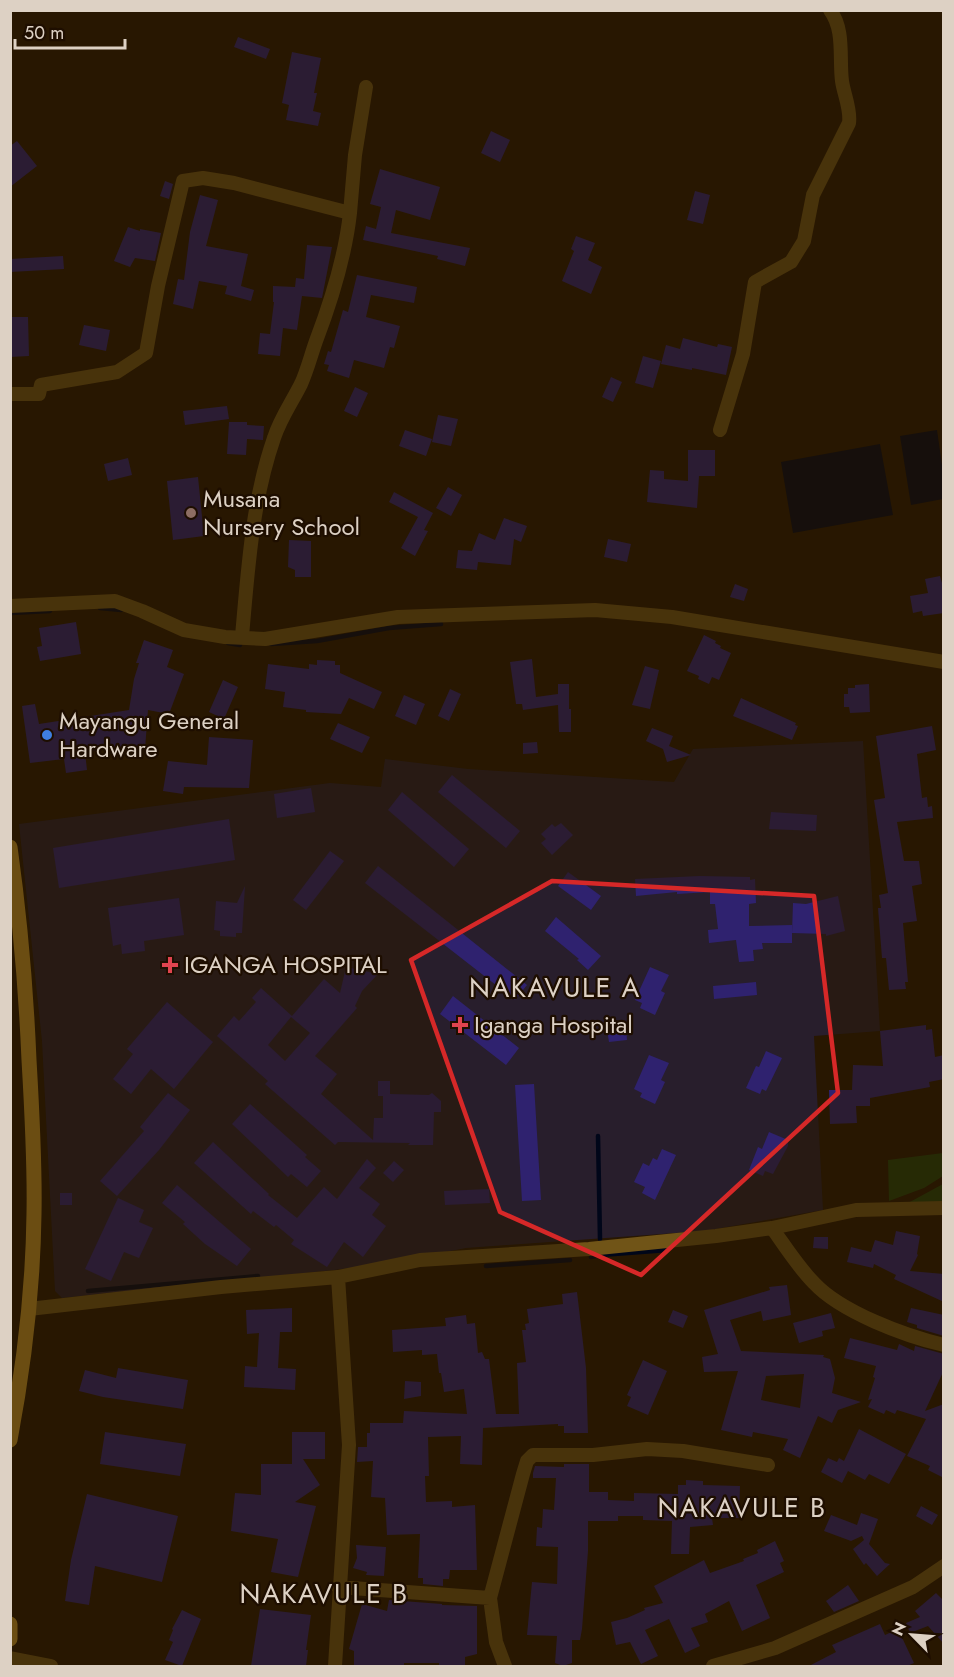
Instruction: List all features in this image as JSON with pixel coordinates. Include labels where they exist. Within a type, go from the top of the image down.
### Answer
[{"type":"main road","points":[[10,848],[18,903],[17,971],[34,1154],[34,1216],[28,1310],[10,1440]]},
{"type":"main road","points":[[10,1624],[10,1639]]},
{"type":"street","points":[[720,430],[743,354],[755,282],[791,262],[804,241],[813,195],[849,123],[850,115],[842,80],[842,49],[834,16],[830,10]]},
{"type":"street","points":[[242,636],[256,508],[274,437],[300,385],[325,318],[347,239],[355,155],[366,87]]},
{"type":"street","points":[[10,394],[39,394],[41,385],[117,372],[146,352],[158,286],[183,181],[203,178],[234,183],[350,213]]},
{"type":"street","points":[[10,606],[115,601],[142,610],[184,630],[225,637],[242,636],[265,639],[398,617],[595,610],[672,617],[944,662]]},
{"type":"street","points":[[28,1310],[221,1287],[338,1277],[420,1260],[589,1249],[716,1236],[772,1228],[856,1210],[944,1208]]},
{"type":"street","points":[[772,1228],[814,1284],[840,1304],[895,1329],[944,1345]]},
{"type":"street","points":[[335,1666],[349,1445],[338,1277]]},
{"type":"street","points":[[505,1666],[496,1642],[490,1598],[523,1474],[527,1461],[533,1455],[593,1455],[647,1449],[683,1451],[768,1464]]},
{"type":"street","points":[[713,1666],[775,1648],[913,1587],[944,1566]]},
{"type":"street","points":[[339,1587],[490,1598]]},
{"type":"street","points":[[10,1658],[51,1666]]},
{"type":"highlighted area","points":[[552,881],[814,896],[838,1093],[641,1275],[500,1212],[411,960]]},
{"type":"shaded area","name":"Iganga Hospital","points":[[863,741],[880,1031],[814,1036],[823,1210],[704,1231],[466,1248],[388,1263],[334,1270],[62,1298],[55,1291],[42,1041],[19,824],[330,783],[381,787],[385,759],[468,769],[674,782],[693,749]]},
{"type":"green space","points":[[943,1153],[943,1176],[924,1188],[889,1201],[888,1160]]},
{"type":"green space","points":[[943,1184],[943,1204],[908,1203]]},
{"type":"water","points":[[937,430],[943,472],[943,499],[911,505],[900,436]]},
{"type":"water","points":[[880,444],[893,515],[793,533],[781,462]]},
{"type":"building","points":[[238,37],[270,49],[266,59],[234,47]]},
{"type":"building","points":[[292,52],[321,58],[313,111],[321,113],[318,126],[286,120],[289,105],[282,103]]},
{"type":"building","points":[[491,131],[510,140],[500,162],[481,153]]},
{"type":"building","points":[[17,141],[37,166],[10,187],[10,146]]},
{"type":"building","points":[[380,169],[440,187],[430,220],[396,210],[391,233],[470,248],[465,266],[437,259],[438,256],[363,240],[366,226],[376,229],[381,207],[370,204]]},
{"type":"building","points":[[165,181],[173,184],[169,199],[160,196]]},
{"type":"building","points":[[695,191],[710,195],[703,224],[687,220]]},
{"type":"building","points":[[200,195],[218,200],[206,246],[248,254],[241,286],[254,290],[251,301],[225,294],[227,286],[199,281],[193,309],[173,304],[178,279],[184,280],[190,232]]},
{"type":"building","points":[[128,227],[161,233],[155,261],[135,258],[130,267],[114,261]]},
{"type":"building","points":[[576,236],[595,243],[588,260],[602,267],[591,294],[562,281],[574,251],[571,249]]},
{"type":"building","points":[[307,245],[332,247],[322,298],[302,296],[297,330],[283,328],[280,356],[258,354],[260,333],[270,334],[274,302],[273,286],[295,287],[296,278],[304,279]]},
{"type":"building","points":[[63,256],[64,269],[10,272],[10,259]]},
{"type":"building","points":[[357,275],[417,287],[414,303],[371,295],[366,317],[400,326],[394,348],[390,347],[384,368],[354,360],[349,378],[327,371],[329,365],[324,364],[328,351],[331,352],[343,310],[348,312]]},
{"type":"building","points":[[10,317],[28,317],[29,356],[10,357]]},
{"type":"building","points":[[84,325],[110,330],[106,351],[79,345]]},
{"type":"building","points":[[683,338],[717,347],[718,344],[732,347],[726,375],[661,364],[666,345],[680,349]]},
{"type":"building","points":[[643,356],[661,361],[653,388],[635,383]]},
{"type":"building","points":[[611,377],[622,382],[613,402],[602,397]]},
{"type":"building","points":[[355,387],[368,393],[357,417],[344,411]]},
{"type":"building","points":[[227,406],[229,419],[185,425],[183,411]]},
{"type":"building","points":[[438,415],[458,419],[451,446],[432,442]]},
{"type":"building","points":[[229,422],[247,422],[247,425],[264,426],[263,440],[247,439],[246,455],[227,454]]},
{"type":"building","points":[[405,430],[432,439],[426,456],[399,446]]},
{"type":"building","points":[[688,450],[715,450],[715,476],[699,476],[697,508],[647,502],[650,470],[664,471],[664,479],[688,481]]},
{"type":"building","points":[[128,458],[132,475],[108,481],[104,464]]},
{"type":"building","points":[[198,477],[204,536],[173,540],[167,481]]},
{"type":"building","points":[[448,487],[462,495],[451,516],[436,508]]},
{"type":"building","points":[[394,492],[433,513],[424,530],[428,531],[415,556],[401,548],[418,517],[389,502]]},
{"type":"building","points":[[504,518],[527,526],[521,542],[514,539],[511,565],[478,562],[477,570],[456,568],[458,550],[472,551],[479,533],[495,540]]},
{"type":"building","points":[[608,539],[631,544],[627,562],[604,557]]},
{"type":"building","points":[[289,540],[311,541],[311,577],[295,577],[295,570],[288,567]]},
{"type":"building","points":[[940,576],[944,590],[944,613],[923,616],[922,611],[913,613],[910,596],[928,593],[925,579]]},
{"type":"building","points":[[735,584],[748,589],[744,601],[730,597]]},
{"type":"building","points":[[76,622],[81,654],[40,661],[37,647],[42,646],[39,628]]},
{"type":"building","points":[[704,635],[716,641],[715,643],[721,646],[720,648],[731,653],[719,680],[712,677],[709,684],[698,679],[699,676],[687,671]]},
{"type":"building","points":[[144,640],[173,650],[167,667],[184,674],[169,714],[148,710],[145,749],[128,749],[128,746],[85,752],[87,770],[66,773],[64,759],[30,763],[22,706],[35,704],[39,724],[129,710],[139,663],[136,663]]},
{"type":"building","points":[[532,659],[536,697],[558,694],[558,684],[569,684],[571,732],[559,732],[558,705],[523,710],[522,704],[516,704],[510,662]]},
{"type":"building","points":[[317,660],[335,661],[335,665],[340,665],[340,673],[382,692],[374,709],[349,698],[341,714],[306,712],[306,710],[283,707],[285,692],[265,689],[268,664],[309,669],[309,664],[317,665]]},
{"type":"building","points":[[645,666],[659,670],[650,709],[632,705]]},
{"type":"building","points":[[223,680],[238,687],[224,719],[209,712]]},
{"type":"building","points":[[869,684],[870,712],[850,713],[849,707],[844,707],[844,694],[848,694],[848,688],[855,688],[855,685]]},
{"type":"building","points":[[450,689],[461,694],[449,721],[438,716]]},
{"type":"building","points":[[404,695],[425,704],[416,725],[395,716]]},
{"type":"building","points":[[741,698],[796,723],[795,725],[798,726],[792,740],[733,716]]},
{"type":"building","points":[[338,723],[370,737],[362,753],[330,739]]},
{"type":"building","points":[[932,726],[936,750],[917,754],[922,798],[927,797],[928,807],[932,806],[933,818],[897,822],[904,861],[919,861],[922,884],[912,886],[917,921],[903,923],[908,982],[905,982],[906,989],[889,990],[886,958],[882,958],[878,908],[881,908],[879,895],[888,893],[874,800],[885,798],[876,736]]},
{"type":"building","points":[[652,728],[673,736],[669,746],[691,755],[667,762],[663,749],[646,741]]},
{"type":"building","points":[[209,737],[253,740],[249,788],[184,787],[183,794],[163,791],[168,761],[207,765]]},
{"type":"building","points":[[537,742],[538,753],[523,754],[523,743]]},
{"type":"building","points":[[452,775],[520,831],[506,848],[438,792]]},
{"type":"building","points":[[311,788],[315,812],[277,818],[274,794]]},
{"type":"building","points":[[402,792],[469,849],[454,867],[388,810]]},
{"type":"building","points":[[771,812],[817,815],[816,831],[769,829]]},
{"type":"building","points":[[229,819],[235,860],[59,888],[53,848]]},
{"type":"building","points":[[561,823],[573,835],[552,855],[541,843],[546,839],[541,834],[552,824],[555,827]]},
{"type":"building","points":[[330,851],[344,861],[306,910],[293,900]]},
{"type":"building","points":[[378,866],[527,985],[515,1000],[365,883]]},
{"type":"building","points":[[568,872],[601,896],[591,910],[558,886]]},
{"type":"building","points":[[700,876],[755,879],[756,903],[749,904],[749,926],[792,925],[792,943],[762,943],[763,949],[753,950],[754,961],[739,962],[736,940],[709,943],[708,930],[718,929],[715,904],[710,904],[710,892],[636,896],[635,879]]},
{"type":"building","points":[[245,886],[242,933],[236,933],[236,937],[220,936],[220,931],[214,930],[216,901],[237,903]]},
{"type":"building","points":[[838,896],[845,931],[826,936],[826,934],[792,933],[793,903],[806,904]]},
{"type":"building","points":[[179,898],[184,935],[144,941],[145,951],[122,954],[121,944],[113,946],[108,908]]},
{"type":"building","points":[[556,917],[601,956],[588,970],[577,960],[579,959],[545,931]]},
{"type":"building","points":[[346,967],[378,974],[362,991],[355,1006],[357,1008],[315,1056],[337,1074],[321,1094],[373,1140],[374,1118],[383,1118],[383,1096],[378,1096],[378,1081],[390,1081],[390,1094],[429,1095],[432,1093],[441,1101],[441,1112],[434,1112],[433,1145],[338,1142],[335,1145],[265,1084],[268,1081],[217,1036],[234,1016],[239,1021],[256,1002],[252,998],[261,988],[292,1016],[324,979],[340,993]],"holes":[[[291,1017],[310,1033],[285,1061],[268,1045]]]},
{"type":"building","points":[[650,967],[669,975],[661,991],[665,993],[655,1015],[640,1008],[642,1003],[635,1000]]},
{"type":"building","points":[[756,982],[757,995],[714,999],[713,986]]},
{"type":"building","points":[[453,996],[519,1048],[506,1065],[440,1014]]},
{"type":"building","points":[[167,1002],[213,1042],[174,1089],[151,1069],[131,1094],[113,1079],[133,1054],[127,1049]]},
{"type":"building","points":[[926,1025],[926,1030],[932,1029],[935,1057],[944,1055],[944,1079],[929,1082],[930,1087],[870,1098],[870,1106],[856,1106],[857,1123],[830,1124],[829,1090],[852,1090],[853,1065],[883,1066],[880,1031]]},
{"type":"building","points":[[626,1028],[627,1040],[609,1042],[607,1030]]},
{"type":"building","points":[[766,1051],[782,1058],[766,1091],[762,1089],[760,1094],[746,1088]]},
{"type":"building","points":[[649,1055],[669,1063],[661,1080],[665,1082],[655,1104],[640,1097],[642,1093],[634,1089]]},
{"type":"building","points":[[534,1084],[541,1200],[522,1201],[515,1085]]},
{"type":"building","points":[[168,1093],[190,1110],[159,1150],[117,1196],[100,1181],[144,1131],[140,1127]]},
{"type":"building","points":[[250,1104],[307,1155],[305,1157],[321,1171],[307,1187],[291,1174],[288,1177],[232,1124]]},
{"type":"building","points":[[769,1132],[788,1140],[788,1146],[773,1174],[765,1171],[763,1176],[749,1170],[758,1147],[762,1149]]},
{"type":"building","points":[[213,1142],[268,1195],[297,1218],[324,1187],[337,1199],[367,1159],[376,1168],[359,1188],[380,1204],[372,1215],[386,1226],[363,1257],[344,1242],[327,1267],[291,1244],[294,1240],[276,1225],[274,1227],[253,1211],[251,1214],[194,1163]]},
{"type":"building","points":[[662,1149],[676,1155],[655,1200],[642,1193],[645,1187],[634,1182],[643,1163],[649,1166],[653,1158],[657,1160]]},
{"type":"building","points":[[394,1161],[404,1170],[393,1182],[383,1173]]},
{"type":"building","points":[[177,1185],[251,1249],[237,1266],[205,1244],[183,1224],[185,1222],[162,1203]]},
{"type":"building","points":[[489,1189],[490,1203],[445,1205],[444,1191]]},
{"type":"building","points":[[60,1193],[72,1193],[72,1205],[60,1205]]},
{"type":"building","points":[[118,1198],[144,1210],[139,1222],[153,1228],[139,1258],[124,1252],[111,1281],[85,1269]]},
{"type":"building","points":[[896,1231],[920,1236],[918,1255],[910,1271],[944,1274],[944,1302],[894,1279],[896,1275],[874,1264],[873,1268],[847,1262],[851,1247],[871,1252],[875,1240],[893,1245]]},
{"type":"building","points":[[814,1237],[828,1237],[828,1249],[813,1248]]},
{"type":"building","points":[[787,1285],[791,1315],[763,1321],[761,1311],[730,1320],[741,1351],[824,1355],[823,1357],[830,1359],[835,1378],[832,1393],[861,1402],[838,1410],[832,1423],[818,1416],[800,1458],[783,1450],[788,1439],[753,1432],[752,1437],[721,1430],[738,1371],[704,1372],[702,1357],[718,1354],[704,1310],[770,1290],[769,1287]],"holes":[[[804,1374],[800,1408],[761,1400],[766,1376]]]},
{"type":"building","points":[[577,1292],[586,1368],[588,1433],[564,1433],[564,1426],[558,1426],[558,1424],[483,1428],[482,1465],[460,1464],[461,1436],[428,1437],[429,1476],[425,1476],[426,1502],[452,1501],[452,1507],[475,1505],[477,1570],[450,1570],[449,1579],[443,1579],[443,1586],[423,1584],[423,1578],[418,1578],[420,1534],[387,1535],[385,1498],[371,1497],[373,1461],[357,1462],[358,1447],[367,1447],[370,1423],[403,1423],[404,1411],[467,1414],[464,1389],[444,1392],[437,1354],[422,1355],[422,1350],[393,1352],[392,1330],[446,1326],[445,1318],[466,1315],[467,1324],[475,1323],[478,1353],[482,1352],[485,1359],[489,1359],[496,1414],[519,1414],[517,1363],[526,1362],[522,1330],[526,1330],[525,1324],[529,1323],[527,1309],[563,1304],[562,1294]]},
{"type":"building","points":[[292,1308],[292,1332],[280,1332],[278,1368],[296,1369],[295,1390],[244,1387],[245,1366],[257,1367],[259,1333],[247,1334],[246,1310]]},
{"type":"building","points":[[911,1308],[944,1315],[944,1336],[917,1328],[917,1325],[907,1322]]},
{"type":"building","points":[[673,1310],[688,1316],[683,1328],[668,1322]]},
{"type":"building","points":[[831,1313],[835,1328],[822,1331],[823,1336],[799,1343],[793,1323]]},
{"type":"building","points":[[850,1338],[897,1350],[899,1344],[914,1351],[915,1346],[944,1354],[944,1370],[925,1411],[944,1404],[944,1478],[928,1470],[930,1466],[907,1456],[926,1419],[897,1410],[895,1414],[886,1410],[884,1414],[868,1407],[872,1399],[868,1400],[876,1366],[844,1358]]},
{"type":"building","points":[[643,1360],[667,1371],[648,1415],[627,1406],[631,1397],[627,1395]]},
{"type":"building","points":[[118,1368],[188,1380],[183,1409],[103,1397],[79,1391],[85,1370],[116,1378]]},
{"type":"building","points":[[405,1381],[421,1382],[421,1396],[404,1399]]},
{"type":"building","points":[[859,1429],[906,1454],[889,1484],[869,1474],[865,1480],[848,1471],[842,1483],[821,1472],[828,1458],[837,1462],[839,1458],[844,1461]]},
{"type":"building","points":[[105,1432],[186,1444],[180,1476],[100,1464]]},
{"type":"building","points":[[292,1432],[325,1432],[325,1459],[303,1459],[320,1485],[295,1502],[316,1506],[298,1577],[271,1572],[278,1539],[231,1531],[235,1493],[261,1495],[261,1464],[292,1464]]},
{"type":"building","points":[[564,1464],[589,1464],[589,1492],[608,1492],[608,1500],[634,1501],[634,1493],[678,1494],[678,1485],[686,1485],[686,1480],[703,1481],[703,1485],[740,1486],[739,1518],[712,1518],[713,1525],[690,1527],[689,1554],[671,1554],[672,1521],[643,1520],[643,1516],[618,1516],[618,1521],[588,1521],[582,1629],[580,1640],[572,1640],[572,1663],[563,1666],[555,1663],[557,1636],[527,1635],[532,1582],[557,1584],[558,1547],[536,1546],[537,1527],[542,1528],[543,1509],[554,1510],[556,1478],[533,1478],[533,1473],[535,1466],[564,1467]]},
{"type":"building","points":[[87,1494],[178,1516],[162,1582],[95,1566],[89,1605],[65,1601],[71,1560]]},
{"type":"building","points":[[921,1506],[938,1515],[932,1525],[916,1516]]},
{"type":"building","points":[[861,1513],[878,1519],[869,1544],[885,1563],[890,1564],[877,1576],[866,1563],[864,1565],[853,1549],[864,1540],[862,1536],[851,1541],[824,1531],[831,1515],[857,1525]]},
{"type":"building","points":[[775,1541],[784,1561],[780,1563],[784,1572],[756,1585],[770,1618],[742,1631],[729,1601],[705,1614],[708,1622],[691,1628],[700,1646],[685,1653],[669,1619],[645,1630],[658,1656],[641,1664],[630,1642],[616,1645],[611,1622],[627,1618],[645,1610],[644,1608],[663,1603],[654,1586],[704,1560],[710,1573],[744,1561],[743,1559],[758,1553],[757,1550]]},
{"type":"building","points":[[356,1545],[386,1547],[384,1576],[366,1575],[367,1572],[353,1568],[357,1558]]},
{"type":"building","points":[[848,1585],[859,1601],[834,1612],[826,1601]]},
{"type":"building","points":[[936,1593],[944,1601],[944,1644],[928,1626],[910,1633],[906,1623],[920,1617],[915,1611]]},
{"type":"building","points":[[389,1600],[477,1606],[477,1654],[465,1657],[465,1666],[404,1663],[404,1666],[354,1666],[354,1651],[349,1649],[362,1604],[387,1611]]},
{"type":"building","points":[[260,1609],[311,1615],[306,1666],[251,1666]]},
{"type":"building","points":[[182,1610],[201,1619],[182,1666],[165,1660],[173,1642],[169,1640],[172,1629]]},
{"type":"building","points":[[880,1624],[885,1635],[898,1629],[914,1663],[907,1666],[809,1666],[836,1652],[832,1645]]},
{"type":"waterway","points":[[100,608],[121,610]]},
{"type":"waterway","points":[[10,613],[50,611]]},
{"type":"waterway","points":[[271,644],[317,641],[389,628],[441,624]]},
{"type":"waterway","points":[[228,643],[240,645]]},
{"type":"waterway","points":[[598,1136],[600,1239]]},
{"type":"waterway","points":[[591,1257],[668,1250]]},
{"type":"waterway","points":[[486,1266],[570,1260]]},
{"type":"waterway","points":[[88,1291],[258,1276]]},
{"type":"place","name":"Musana Nursery School","points":[[191,513]]},
{"type":"place","name":"Mayangu General Hardware","points":[[47,735]]},
{"type":"place","name":"IGANGA HOSPITAL","points":[[170,965]]},
{"type":"place","name":"Iganga Hospital","points":[[460,1025]]},
{"type":"district","name":"NAKAVULE A","points":[[555,988]]},
{"type":"district","name":"NAKAVULE B","points":[[742,1508]]},
{"type":"district","name":"NAKAVULE B","points":[[324,1594]]}]
